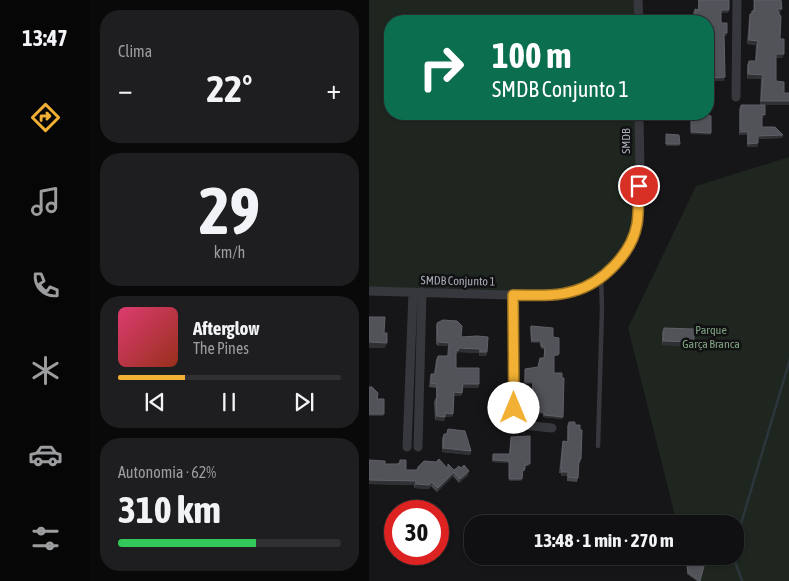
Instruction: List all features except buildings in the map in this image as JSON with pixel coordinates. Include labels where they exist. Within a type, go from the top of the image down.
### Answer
[{"type":"street","points":[[639,0],[639,15]]},
{"type":"street","points":[[736,97],[737,0]]},
{"type":"street","name":"SMDB","points":[[547,296],[582,288],[609,271],[631,242],[637,224],[639,120]]},
{"type":"street","name":"SMDB Conjunto 1","points":[[369,291],[547,296]]},
{"type":"street","points":[[417,292],[418,447]]},
{"type":"street","points":[[407,447],[417,292]]},
{"type":"street","points":[[513,295],[514,424],[552,428]]},
{"type":"lane","points":[[598,446],[602,308],[601,276]]},
{"type":"green space","points":[[369,0],[638,0],[638,15],[384,15],[384,120],[638,120],[637,224],[623,255],[582,288],[547,296],[369,291]]},
{"type":"green space","name":"Parque Garça Branca","points":[[789,157],[789,581],[696,581],[689,565],[744,565],[744,515],[675,515],[628,328],[696,186]]},
{"type":"waterway","points":[[744,515],[790,359]]},
{"type":"waterway","points":[[736,565],[742,581]]},
{"type":"route","points":[[514,408],[513,295],[547,296],[573,291],[582,288],[609,271],[631,242],[637,224],[639,186]]}]
